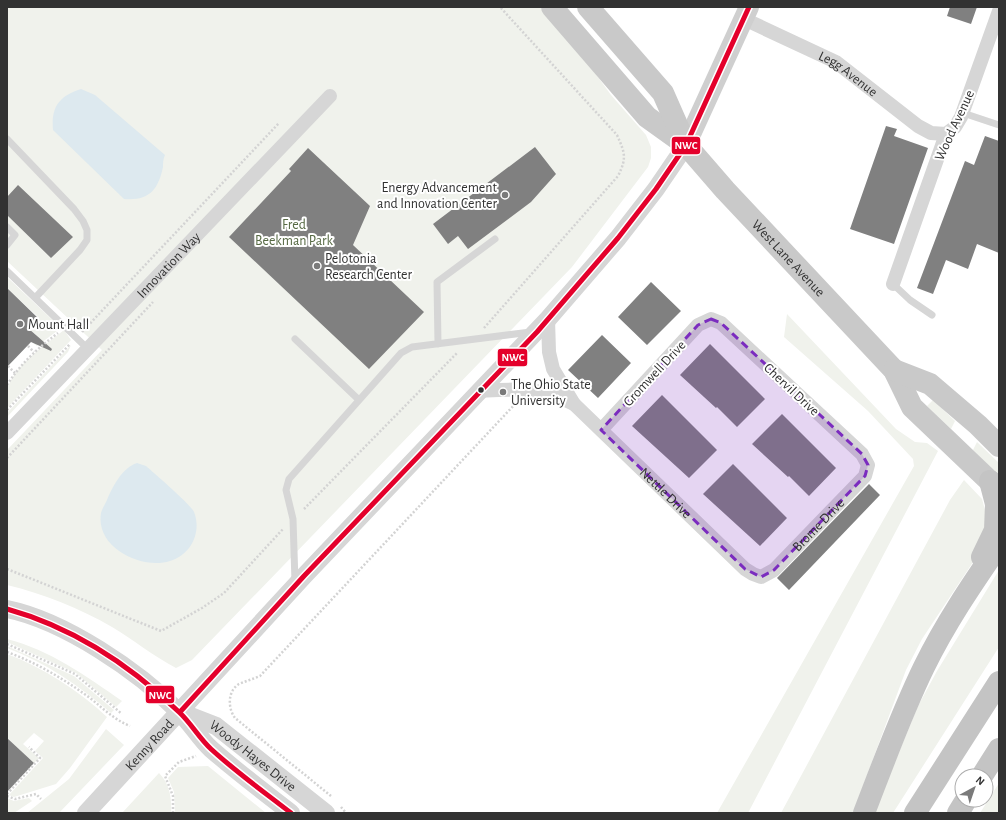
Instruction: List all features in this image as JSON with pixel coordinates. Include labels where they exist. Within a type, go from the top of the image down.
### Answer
[{"type":"highway","points":[[970,587],[995,530],[996,504],[994,486]]},
{"type":"highway","points":[[864,813],[882,765],[925,666],[970,587],[999,545]]},
{"type":"highway","points":[[915,813],[999,682]]},
{"type":"highway","points":[[987,768],[999,749]]},
{"type":"main road","name":"West Lane Avenue","points":[[552,7],[647,117],[686,144],[725,190],[894,370],[912,407],[994,486]]},
{"type":"main road","name":"West Lane Avenue","points":[[588,7],[662,93],[686,144]]},
{"type":"main road","name":"Kenny Road","points":[[686,144],[747,13]]},
{"type":"main road","name":"West Lane Avenue","points":[[894,370],[930,384],[978,425],[999,446]]},
{"type":"street","name":"Wood Avenue","points":[[893,284],[946,134],[956,127],[963,113],[999,11]]},
{"type":"street","name":"Legg Avenue","points":[[747,13],[836,62],[918,126],[932,132],[946,134]]},
{"type":"street","name":"Innovation Way","points":[[7,433],[330,96]]},
{"type":"street","name":"Kenny Road","points":[[86,813],[295,586],[543,325],[618,238],[656,189],[686,144]]},
{"type":"street","name":"Gromwell Drive","points":[[601,430],[698,325],[711,319]]},
{"type":"street","name":"Chervil Drive","points":[[711,319],[721,323],[862,454],[868,465]]},
{"type":"street","name":"Nettle Drive","points":[[543,325],[553,369],[574,404],[745,569],[752,574],[761,577]]},
{"type":"street","name":"Nettle Drive","points":[[479,391],[520,388],[539,390],[552,393],[574,404]]},
{"type":"street","name":"Brome Drive","points":[[761,577],[774,570],[865,476],[868,465]]},
{"type":"street","points":[[7,609],[40,619],[89,644],[118,662],[180,712]]},
{"type":"street","name":"Woody Hayes Drive","points":[[180,712],[216,726],[332,804]]},
{"type":"street","name":"Woody Hayes Drive","points":[[180,712],[210,748],[291,813]]},
{"type":"lane","points":[[963,113],[999,124]]},
{"type":"lane","points":[[7,139],[74,209],[83,221],[87,230],[87,240],[80,250],[35,298]]},
{"type":"lane","points":[[7,227],[15,235],[7,244]]},
{"type":"lane","points":[[438,344],[437,282],[495,240]]},
{"type":"lane","points":[[7,271],[87,348]]},
{"type":"lane","points":[[893,284],[910,300],[932,315]]},
{"type":"lane","points":[[295,586],[293,519],[286,490],[289,480],[401,353],[412,346],[438,344],[543,325]]},
{"type":"lane","points":[[295,339],[359,400]]},
{"type":"path","points":[[481,330],[491,322],[608,188],[618,176],[625,162],[624,151],[617,136],[500,7]]},
{"type":"path","points":[[88,325],[279,123]]},
{"type":"path","points":[[7,458],[156,299]]},
{"type":"path","points":[[7,385],[15,372],[34,352],[61,330]]},
{"type":"path","points":[[7,410],[71,344]]},
{"type":"path","points":[[28,346],[34,352]]},
{"type":"path","points":[[304,509],[459,351]]},
{"type":"path","points":[[8,366],[15,372]]},
{"type":"path","points":[[346,813],[332,804],[235,718],[230,712],[230,700],[234,690],[239,685],[260,676],[520,399]]},
{"type":"path","points":[[7,569],[161,631],[202,608],[224,593],[285,528]]},
{"type":"path","points":[[7,644],[75,674],[122,714]]},
{"type":"path","points":[[7,652],[56,675],[91,699],[114,719],[130,726]]},
{"type":"path","points":[[29,748],[40,758],[7,795],[15,799],[36,794],[42,799]]},
{"type":"path","points":[[173,813],[172,796],[165,776],[179,762],[196,756],[201,758]]},
{"type":"highlighted area","points":[[711,319],[721,323],[862,454],[868,465],[865,476],[774,570],[761,577],[745,569],[601,430],[698,325]]},
{"type":"green space","name":"Fred Beekman Park","points":[[7,7],[540,7],[582,55],[611,95],[646,135],[651,147],[651,158],[648,167],[572,267],[192,660],[176,668],[112,627],[87,614],[48,597],[7,585],[7,450],[102,350],[7,261]]},
{"type":"green space","points":[[7,277],[61,328],[37,346],[33,343],[38,337],[29,329],[39,318],[7,288]]},
{"type":"green space","points":[[787,314],[896,429],[915,442],[927,443],[938,451],[748,813],[717,813],[914,466],[913,459],[868,411],[784,337]]},
{"type":"green space","points":[[64,330],[71,340],[7,408],[7,389],[17,371],[31,356]]},
{"type":"green space","points":[[71,345],[68,352],[7,417],[7,413]]},
{"type":"green space","points":[[933,400],[955,421],[951,429],[927,406]]},
{"type":"green space","points":[[977,442],[999,463],[999,476],[973,450]]},
{"type":"green space","points":[[964,480],[982,499],[985,510],[987,541],[922,639],[906,670],[853,813],[781,813],[950,500]]},
{"type":"green space","points":[[999,570],[999,647],[893,813],[874,813],[918,706],[937,671]]},
{"type":"green space","points":[[7,639],[53,657],[81,673],[122,701],[116,707],[76,673],[7,642]]},
{"type":"green space","points":[[7,646],[74,676],[114,710],[111,713],[62,676],[36,661],[7,648]]},
{"type":"green space","points":[[7,654],[34,666],[60,681],[96,707],[107,717],[70,768],[56,784],[14,797],[9,795],[43,758],[35,751],[44,741],[34,733],[23,744],[39,758],[34,763],[7,738]]},
{"type":"green space","points":[[106,729],[124,745],[59,813],[27,813],[69,779]]},
{"type":"green space","points":[[208,766],[266,813],[175,813],[174,792],[168,778],[178,767]]},
{"type":"green space","points":[[159,773],[166,782],[170,792],[171,813],[122,813]]},
{"type":"green space","points":[[999,783],[999,813],[980,813],[983,808],[994,808],[994,791]]},
{"type":"green space","points":[[7,798],[14,801],[29,798],[32,801],[14,813],[7,813]]},
{"type":"shaded area","points":[[81,89],[95,95],[165,155],[161,175],[151,193],[140,198],[124,199],[53,130],[53,115],[58,104],[67,95]]},
{"type":"shaded area","points":[[137,463],[146,466],[194,512],[197,527],[193,542],[184,554],[170,561],[159,563],[134,559],[123,554],[105,537],[101,525],[101,511],[115,483],[122,473]]},
{"type":"building","points":[[950,7],[977,7],[971,24],[947,16]]},
{"type":"building","points":[[886,126],[897,129],[894,136],[928,148],[894,244],[850,229]]},
{"type":"building","points":[[985,136],[999,141],[999,253],[977,244],[968,269],[946,260],[933,294],[917,288],[965,161],[974,165]]},
{"type":"building","name":"Energy Advancement and Innovation Center","points":[[535,147],[556,174],[531,202],[468,249],[458,236],[448,244],[433,224]]},
{"type":"building","name":"Pelotonia Research Center","points":[[308,148],[370,206],[353,245],[424,312],[369,369],[229,237],[291,171],[289,169]]},
{"type":"building","points":[[18,185],[73,237],[51,258],[7,215],[7,197]]},
{"type":"building","points":[[651,282],[681,311],[647,345],[618,317]]},
{"type":"building","name":"Mount Hall","points":[[7,288],[39,319],[29,329],[52,349],[51,351],[31,342],[7,367]]},
{"type":"building","points":[[602,335],[631,363],[598,398],[568,370]]},
{"type":"building","points":[[710,344],[765,399],[737,427],[717,407],[716,408],[680,375]]},
{"type":"building","points":[[662,395],[717,450],[689,478],[632,426]]},
{"type":"building","points":[[782,414],[836,468],[809,496],[789,476],[788,477],[752,444]]},
{"type":"building","points":[[733,464],[787,518],[760,546],[703,494]]},
{"type":"building","points":[[869,484],[880,495],[789,590],[777,578]]},
{"type":"building","points":[[7,738],[34,763],[7,792]]},
{"type":"transit line","name":"NWC","points":[[180,712],[304,576],[537,332],[618,238],[656,189],[686,145],[749,7]]},
{"type":"transit line","name":"NWC","points":[[7,609],[54,626],[77,637],[99,650],[141,679],[179,712],[207,745],[240,774],[291,813]]},
{"type":"place","name":"Energy Advancement and Innovation Center","points":[[505,195]]},
{"type":"place","name":"Pelotonia Research Center","points":[[317,266]]},
{"type":"place","name":"Mount Hall","points":[[20,324]]},
{"type":"place","name":"The Ohio State University","points":[[503,392]]}]
